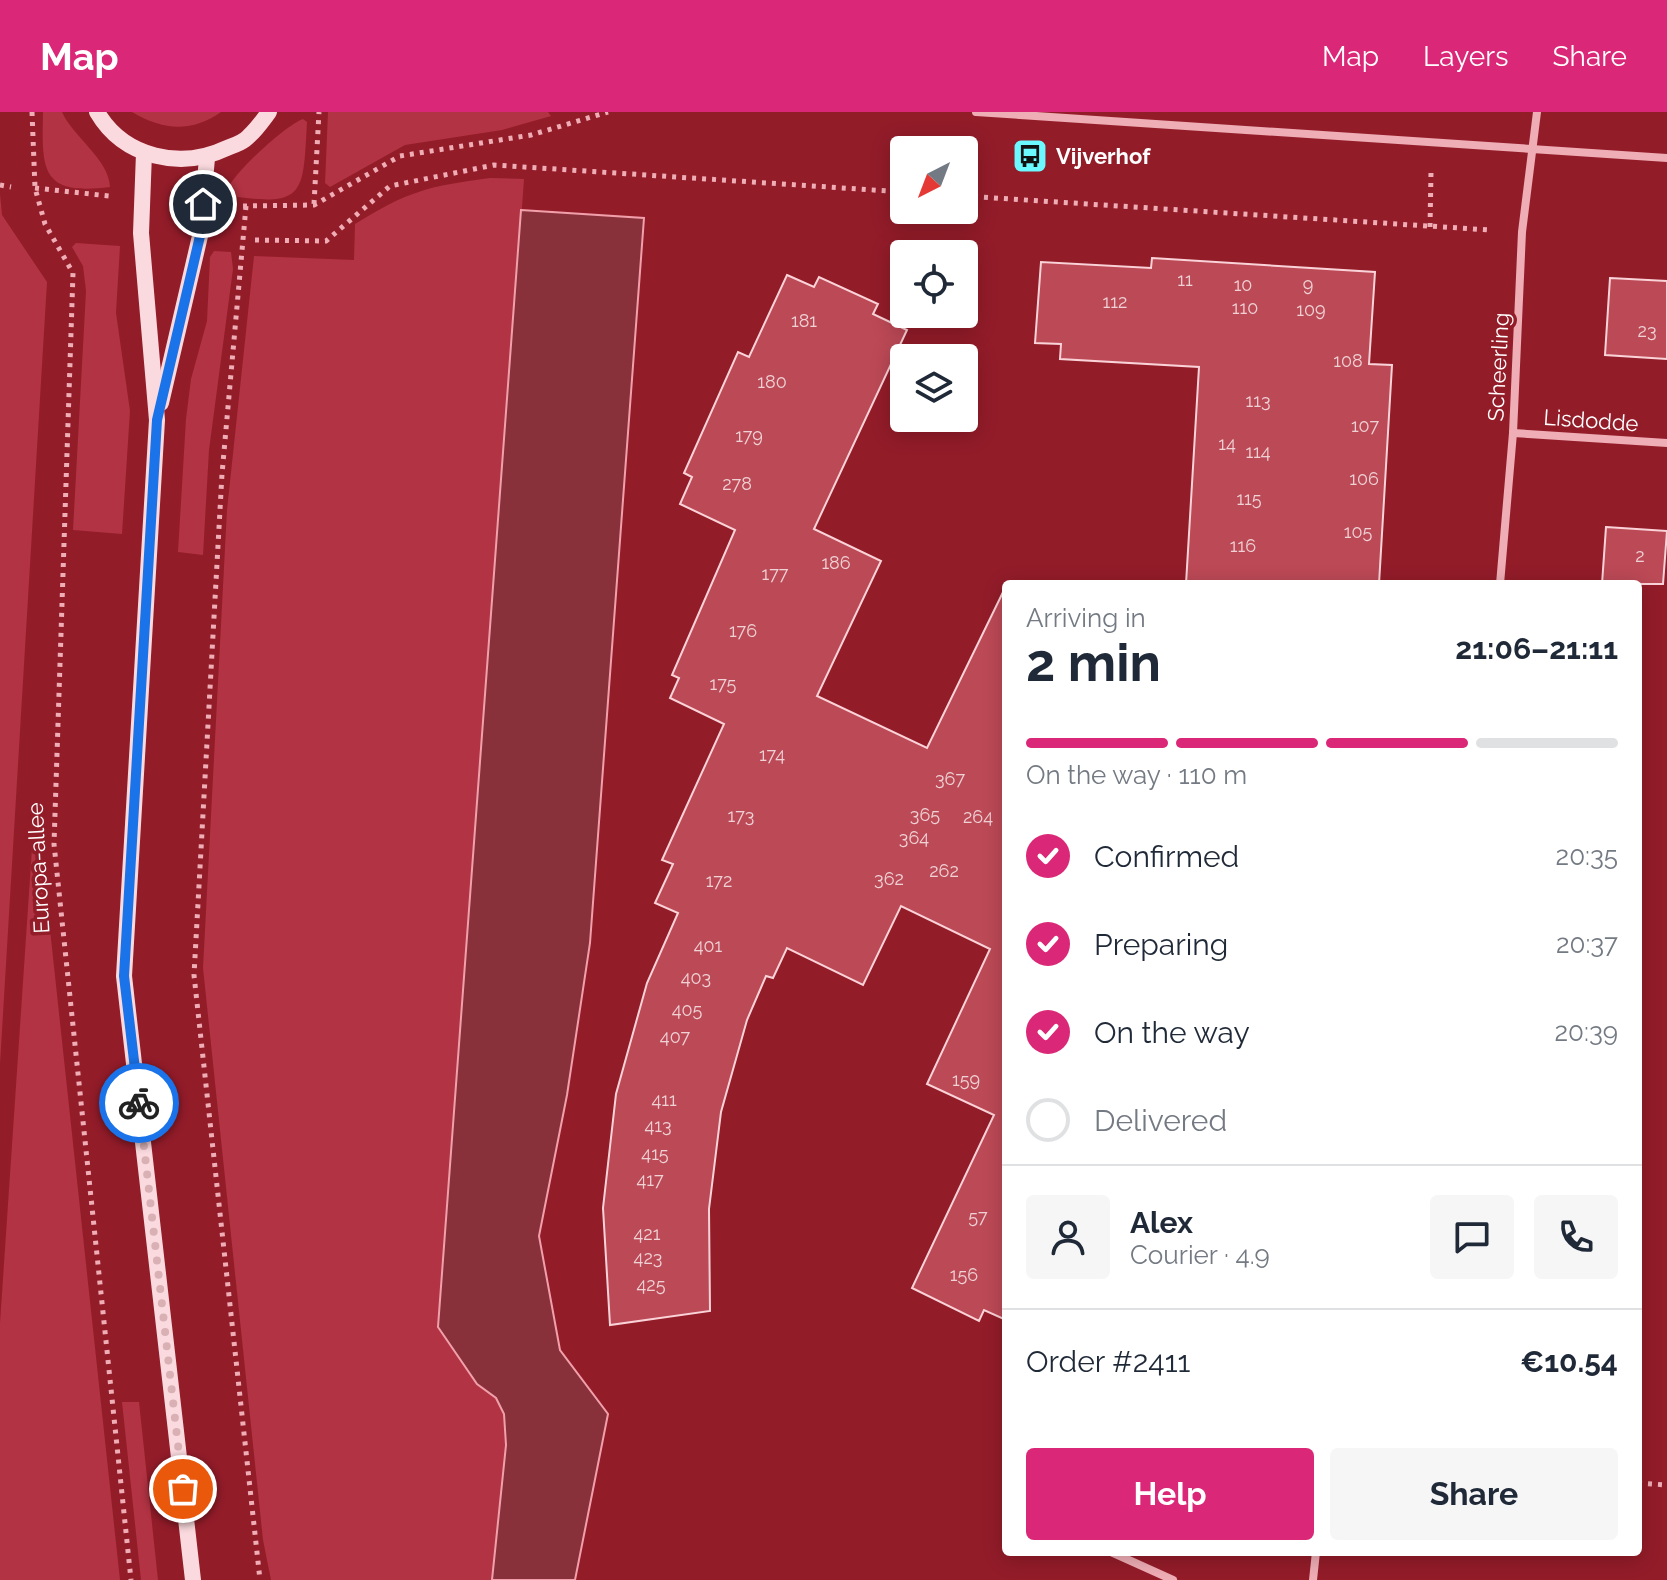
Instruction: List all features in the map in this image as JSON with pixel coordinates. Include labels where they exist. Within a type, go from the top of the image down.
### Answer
[{"type":"main road","points":[[97,112],[106,127],[144,153],[174,161],[207,158],[248,138],[269,112]]},
{"type":"main road","points":[[144,153],[141,233],[157,420],[124,976],[193,1580]]},
{"type":"main road","points":[[157,420],[200,236],[207,158]]},
{"type":"street","points":[[976,112],[1667,158]]},
{"type":"street","name":"Scheerling","points":[[1500,580],[1513,433],[1522,232],[1535,151],[1537,112]]},
{"type":"street","name":"Lisdodde","points":[[1513,433],[1667,443]]},
{"type":"street","points":[[1120,1556],[1173,1580]]},
{"type":"street","points":[[1313,1580],[1316,1556]]},
{"type":"path","name":"Europa-allee","points":[[32,112],[35,188],[45,224],[73,273],[54,844],[131,1580]]},
{"type":"path","points":[[314,205],[319,112]]},
{"type":"path","points":[[260,1580],[194,975],[222,474],[246,206],[314,205],[400,156],[531,135],[608,112]]},
{"type":"path","points":[[255,240],[326,241],[390,186],[494,165],[890,191]]},
{"type":"path","points":[[0,185],[11,187]]},
{"type":"path","points":[[978,197],[1522,232]]},
{"type":"path","points":[[1642,1483],[1667,1485]]},
{"type":"shaded area","points":[[43,112],[62,112],[104,167],[110,187],[70,187],[50,174],[43,149]]},
{"type":"shaded area","points":[[132,112],[221,112],[199,123],[177,127],[154,123]]},
{"type":"shaded area","points":[[328,112],[548,112],[551,116],[502,130],[405,145],[330,187],[325,183]]},
{"type":"shaded area","points":[[303,119],[307,122],[304,166],[295,191],[285,197],[271,199],[225,195],[236,176],[259,152]]},
{"type":"shaded area","points":[[490,178],[524,179],[480,795],[477,1384],[495,1398],[503,1410],[507,1444],[492,1580],[271,1580],[263,1540],[203,968],[227,510],[254,256],[354,260],[355,224],[405,197],[451,184]]},
{"type":"shaded area","points":[[0,194],[2,215],[47,282],[0,1064]]},
{"type":"shaded area","points":[[521,210],[644,218],[590,943],[567,1095],[539,1236],[560,1350],[608,1414],[575,1580],[492,1580],[506,1445],[504,1414],[496,1398],[477,1384],[438,1327]]},
{"type":"shaded area","points":[[76,243],[120,246],[116,313],[130,411],[122,534],[73,530],[86,291],[83,266],[72,247]]},
{"type":"shaded area","points":[[214,251],[231,252],[233,269],[209,450],[203,555],[178,552],[186,419],[191,379],[207,321],[210,257]]},
{"type":"shaded area","points":[[34,819],[37,819],[45,883],[120,1580],[0,1580],[0,1323]]},
{"type":"shaded area","points":[[122,1402],[139,1402],[158,1580],[141,1580]]},
{"type":"building","points":[[1152,258],[1375,272],[1369,364],[1392,365],[1379,580],[1186,580],[1199,367],[1060,359],[1061,344],[1035,343],[1041,262],[1151,268]]},
{"type":"building","points":[[787,275],[814,287],[819,277],[878,304],[873,314],[890,322],[890,328],[907,330],[900,344],[890,344],[890,366],[814,529],[881,561],[817,696],[927,748],[1002,594],[1002,1318],[984,1310],[979,1321],[912,1288],[994,1115],[927,1084],[990,949],[901,906],[863,985],[787,948],[773,978],[766,976],[747,1020],[721,1112],[709,1209],[710,1311],[610,1325],[603,1208],[616,1094],[647,983],[678,913],[655,903],[673,864],[662,860],[724,724],[670,698],[679,678],[672,675],[735,530],[680,504],[692,477],[684,473],[738,352],[749,357]]},
{"type":"building","points":[[1610,278],[1667,281],[1667,359],[1605,355]]},
{"type":"building","points":[[1606,527],[1667,531],[1663,584],[1642,584],[1642,580],[1602,580]]},
{"type":"way so far","points":[[139,1103],[183,1489]]},
{"type":"place","name":"Vijverhof","points":[[1030,156]]},
{"type":"route","points":[[139,1103],[124,976],[157,420],[200,236],[203,204]]}]
